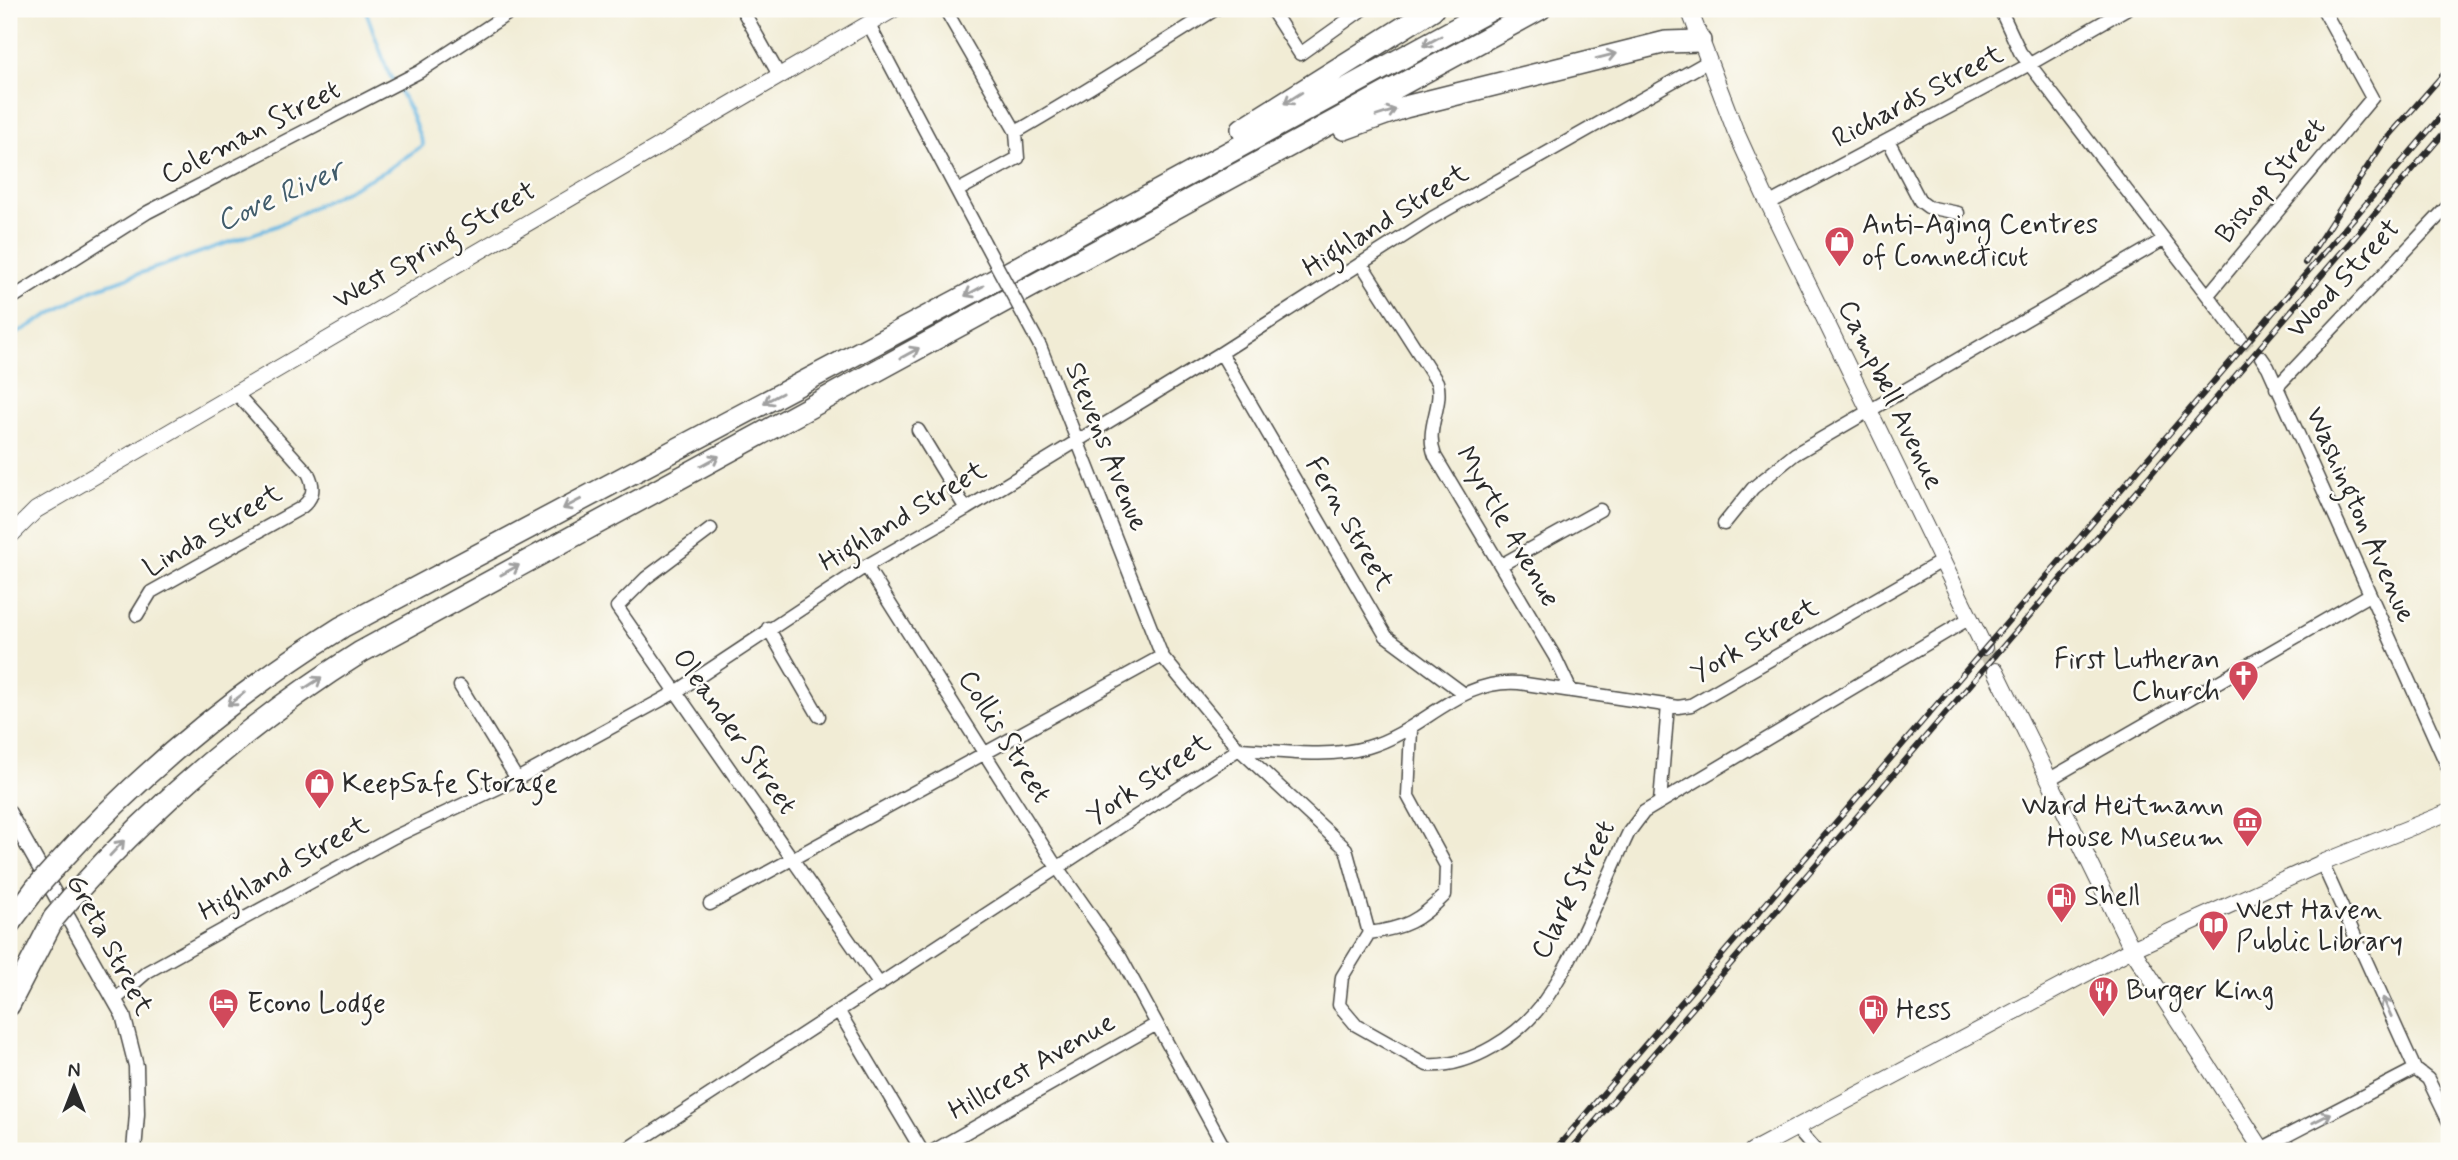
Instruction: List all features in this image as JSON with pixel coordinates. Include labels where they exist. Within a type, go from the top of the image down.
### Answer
[{"type":"highway","points":[[1059,244],[1433,9]]},
{"type":"highway","points":[[9,924],[36,888],[113,806],[188,738],[247,691],[342,627],[1492,9]]},
{"type":"highway","points":[[9,980],[71,898],[151,813],[207,762],[267,715],[340,666],[428,614],[1540,9]]},
{"type":"highway","points":[[1168,212],[1355,123],[1405,107],[1666,42],[1700,41]]},
{"type":"highway","points":[[9,1005],[54,918]]},
{"type":"main road","name":"West Spring Street","points":[[9,537],[36,510],[894,9]]},
{"type":"main road","name":"Campbell Avenue","points":[[1689,9],[1707,62],[1768,204],[1984,647]]},
{"type":"main road","points":[[1996,671],[2132,949],[2262,1150]]},
{"type":"main road","points":[[1752,1151],[2132,949],[2322,863],[2449,812]]},
{"type":"street","name":"Coleman Street","points":[[9,300],[148,212],[396,85],[515,9]]},
{"type":"street","points":[[742,9],[779,75]]},
{"type":"street","points":[[945,9],[1016,132],[1018,158],[957,191]]},
{"type":"street","points":[[1016,132],[1133,64],[1158,43],[1216,9]]},
{"type":"street","points":[[1271,9],[1300,54],[1363,9]]},
{"type":"street","points":[[2000,9],[2020,52],[2241,339]]},
{"type":"street","name":"Richards Street","points":[[1768,204],[2030,64],[2126,9]]},
{"type":"street","name":"Bishop Street","points":[[2208,295],[2372,98],[2323,9]]},
{"type":"street","name":"Stevens Avenue","points":[[869,25],[1040,346],[1162,656],[1240,749],[1346,849],[1368,933]]},
{"type":"street","name":"Highland Street","points":[[116,999],[147,972],[230,926],[394,837],[517,779],[676,692],[768,628],[866,566],[1221,353],[1432,218],[1707,62]]},
{"type":"street","points":[[1888,140],[1920,201],[1928,206],[1958,213]]},
{"type":"street","points":[[2445,208],[2449,225]]},
{"type":"street","name":"Wood Street","points":[[2276,388],[2445,208]]},
{"type":"street","points":[[1724,524],[1753,488],[1795,454],[2163,240]]},
{"type":"street","name":"Myrtle Avenue","points":[[1361,263],[1437,382],[1439,398],[1431,427],[1433,449],[1555,657],[1571,691]]},
{"type":"street","name":"Fern Street","points":[[1221,353],[1386,636],[1398,648],[1463,693]]},
{"type":"street","name":"Washington Avenue","points":[[2261,357],[2449,770]]},
{"type":"street","name":"Linda Street","points":[[137,615],[151,592],[299,509],[312,496],[312,482],[307,473],[235,392]]},
{"type":"street","points":[[918,430],[965,509]]},
{"type":"street","points":[[1501,565],[1600,510]]},
{"type":"street","name":"Oleander Street","points":[[711,529],[646,578],[617,607],[880,985]]},
{"type":"street","name":"York Street","points":[[624,1151],[1240,749],[1349,752],[1411,730],[1463,693],[1493,683],[1507,682],[1685,707],[1698,703],[1942,561]]},
{"type":"street","name":"Collis Street","points":[[866,566],[1059,869],[1121,958],[1155,1025],[1226,1151]]},
{"type":"street","points":[[2048,779],[2369,595]]},
{"type":"street","name":"Clark Street","points":[[1368,933],[1342,977],[1339,1005],[1356,1025],[1419,1062],[1439,1066],[1466,1059],[1520,1027],[1545,1000],[1629,832],[1644,812],[1970,618]]},
{"type":"street","points":[[768,628],[819,716]]},
{"type":"street","points":[[710,904],[1162,656]]},
{"type":"street","points":[[460,686],[517,779]]},
{"type":"street","points":[[1660,802],[1668,705]]},
{"type":"street","points":[[1368,933],[1402,928],[1427,913],[1445,895],[1446,866],[1408,796],[1411,730]]},
{"type":"street","name":"Greta Street","points":[[9,813],[123,1015],[136,1066],[137,1114],[134,1151]]},
{"type":"street","points":[[2322,863],[2415,1069],[2428,1079],[2449,1122]]},
{"type":"street","points":[[838,1012],[922,1151]]},
{"type":"street","name":"Hillcrest Avenue","points":[[933,1151],[1155,1025]]},
{"type":"street","points":[[2262,1150],[2415,1069]]},
{"type":"street","points":[[1796,1128],[1816,1151]]},
{"type":"waterway","name":"Cove River","points":[[9,338],[92,290],[276,226],[387,170],[423,145],[408,106],[388,72],[366,11],[358,9]]},
{"type":"tunnel","points":[[2241,339],[2261,357]]},
{"type":"tunnel","points":[[1984,647],[1996,671]]},
{"type":"railway","points":[[2305,263],[2383,143],[2449,68]]},
{"type":"railway","points":[[1554,1151],[2449,107]]},
{"type":"railway","points":[[1570,1151],[2449,127]]},
{"type":"place","name":"Anti-Aging Centres of Connecticut","points":[[1839,268]]},
{"type":"place","name":"First Lutheran Church","points":[[2243,703]]},
{"type":"place","name":"KeepSafe Storage","points":[[319,811]]},
{"type":"place","name":"Ward Heitmann House Museum","points":[[2247,849]]},
{"type":"place","name":"Shell","points":[[2061,924]]},
{"type":"place","name":"West Haven Public Library","points":[[2213,953]]},
{"type":"place","name":"Burger King","points":[[2103,1018]]},
{"type":"place","name":"Econo Lodge","points":[[224,1031]]},
{"type":"place","name":"Hess","points":[[1873,1037]]}]
